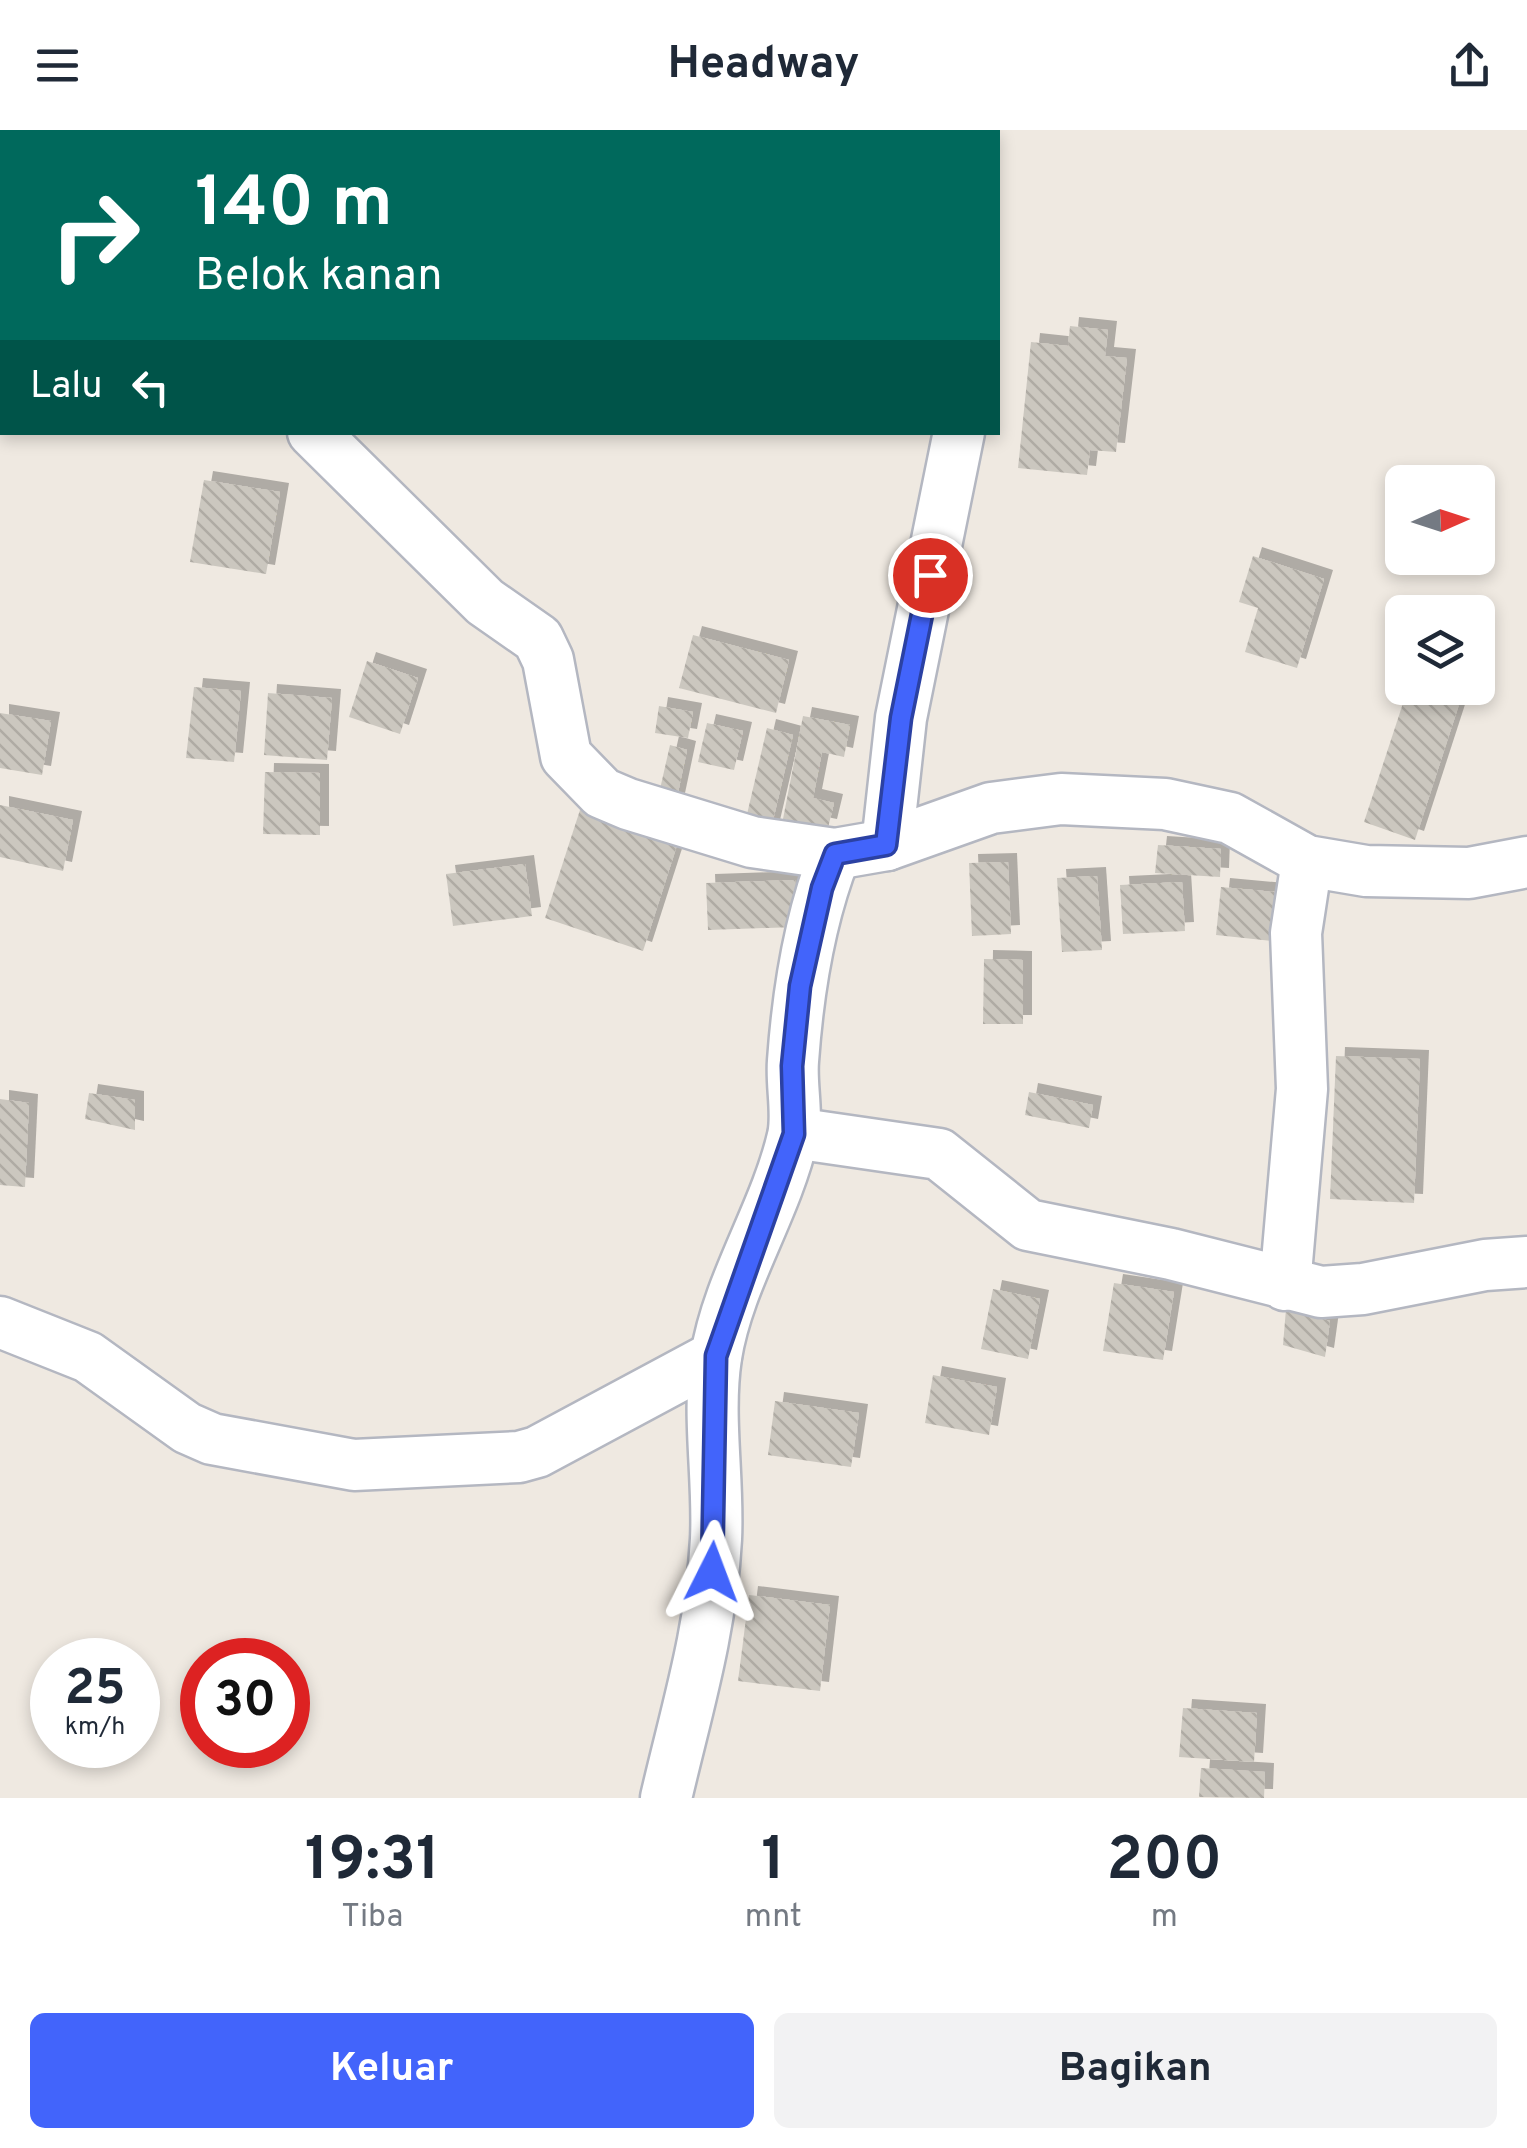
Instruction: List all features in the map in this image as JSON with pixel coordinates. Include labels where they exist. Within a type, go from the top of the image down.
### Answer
[{"type":"street","points":[[316,435],[484,602],[538,638],[548,660],[566,756],[602,794],[736,838],[835,854],[886,845],[991,808],[1062,799],[1165,804],[1230,818],[1307,860],[1415,875],[1469,873],[1527,862]]},
{"type":"street","points":[[886,845],[901,718],[958,435]]},
{"type":"street","points":[[666,1798],[702,1665],[709,1609],[716,1536],[716,1356],[794,1134],[792,1066],[800,986],[822,888],[835,854]]},
{"type":"street","points":[[1285,1285],[1302,1089],[1296,933],[1307,860]]},
{"type":"street","points":[[794,1134],[939,1154],[1028,1225],[1171,1254],[1321,1292],[1364,1290],[1485,1265],[1527,1262]]},
{"type":"street","points":[[0,1322],[88,1358],[187,1428],[212,1438],[354,1465],[537,1452],[716,1356]]},
{"type":"building","points":[[1070,326],[1108,330],[1105,356],[1127,358],[1116,452],[1090,450],[1087,475],[1018,468],[1031,342],[1068,346]]},
{"type":"building","points":[[204,480],[280,492],[266,574],[190,562]]},
{"type":"building","points":[[1253,556],[1324,579],[1297,668],[1245,652],[1258,608],[1239,602]]},
{"type":"building","points":[[693,635],[789,660],[776,713],[679,688]]},
{"type":"building","points":[[367,661],[418,678],[400,734],[349,717]]},
{"type":"building","points":[[194,687],[241,691],[234,762],[186,758]]},
{"type":"building","points":[[268,693],[332,698],[327,760],[264,755]]},
{"type":"building","points":[[1402,705],[1459,705],[1415,840],[1364,822]]},
{"type":"building","points":[[659,706],[693,712],[688,738],[655,733]]},
{"type":"building","points":[[0,713],[51,721],[42,775],[0,768]]},
{"type":"building","points":[[803,716],[850,725],[844,757],[822,752],[813,798],[834,803],[828,828],[783,819]]},
{"type":"building","points":[[707,723],[743,731],[734,770],[698,762]]},
{"type":"building","points":[[767,728],[793,735],[771,829],[745,823]]},
{"type":"building","points":[[670,745],[687,750],[676,802],[658,798]]},
{"type":"building","points":[[265,772],[320,773],[320,835],[263,834]]},
{"type":"building","points":[[0,805],[73,820],[63,871],[0,857]]},
{"type":"building","points":[[580,810],[678,842],[643,951],[545,918]]},
{"type":"building","points":[[1158,845],[1221,849],[1220,877],[1155,873]]},
{"type":"building","points":[[1008,862],[1011,934],[972,936],[969,863]]},
{"type":"building","points":[[525,864],[532,916],[453,926],[446,874]]},
{"type":"building","points":[[1097,876],[1102,950],[1062,952],[1057,878]]},
{"type":"building","points":[[795,880],[797,927],[708,930],[706,883]]},
{"type":"building","points":[[1182,882],[1185,931],[1123,934],[1120,885]]},
{"type":"building","points":[[1221,887],[1276,892],[1272,941],[1216,935]]},
{"type":"building","points":[[984,959],[1023,960],[1023,1024],[983,1024]]},
{"type":"building","points":[[1336,1056],[1420,1059],[1414,1203],[1330,1199]]},
{"type":"building","points":[[1029,1092],[1093,1105],[1089,1128],[1025,1115]]},
{"type":"building","points":[[89,1093],[135,1100],[135,1130],[85,1119]]},
{"type":"building","points":[[0,1099],[29,1103],[25,1187],[0,1185]]},
{"type":"building","points":[[1114,1283],[1174,1292],[1163,1360],[1103,1351]]},
{"type":"building","points":[[993,1289],[1040,1299],[1028,1359],[981,1349]]},
{"type":"building","points":[[1286,1309],[1330,1321],[1325,1357],[1283,1345]]},
{"type":"building","points":[[933,1375],[997,1387],[989,1435],[925,1423]]},
{"type":"building","points":[[775,1401],[859,1413],[851,1467],[768,1455]]},
{"type":"building","points":[[749,1595],[830,1605],[820,1691],[738,1681]]},
{"type":"building","points":[[1183,1708],[1257,1713],[1254,1762],[1179,1757]]},
{"type":"building","points":[[1201,1768],[1265,1772],[1264,1798],[1199,1797]]},
{"type":"route","points":[[712,1572],[716,1536],[712,1458],[716,1356],[794,1134],[792,1066],[800,986],[822,888],[835,854],[886,845],[901,718],[930,575]]}]
